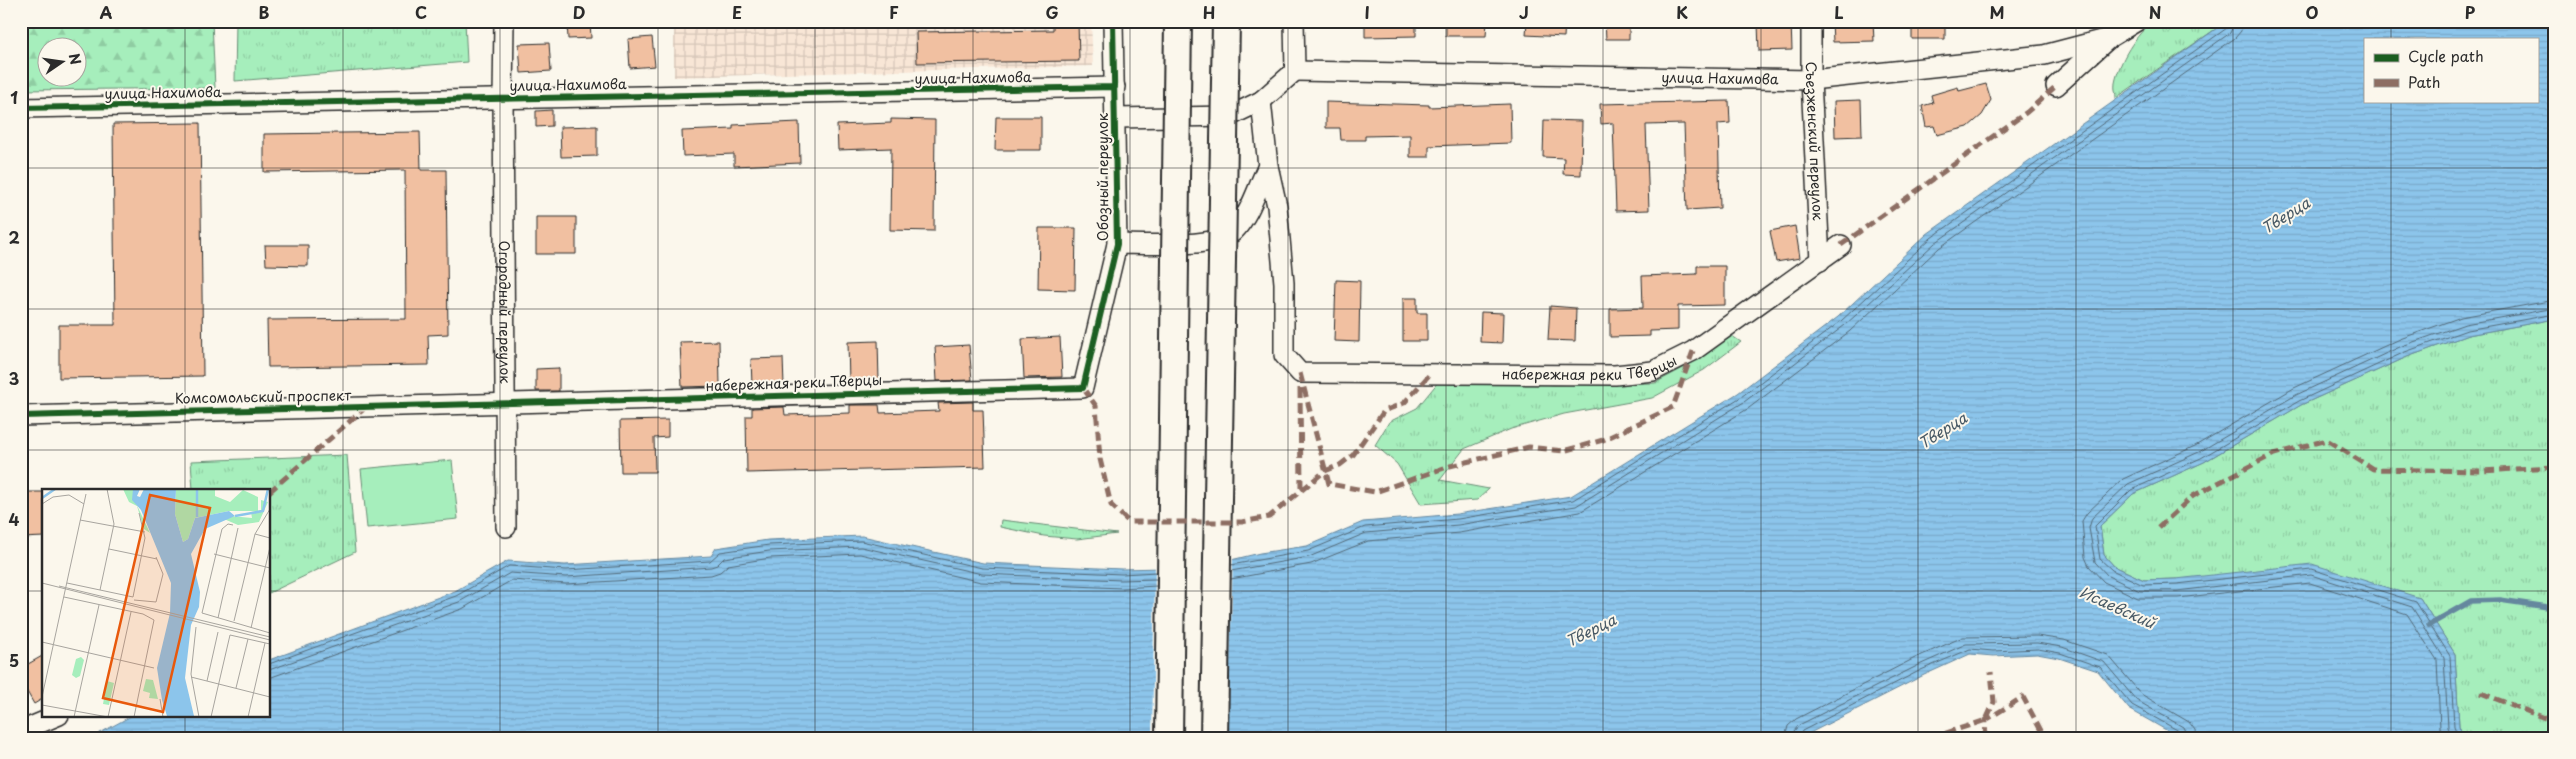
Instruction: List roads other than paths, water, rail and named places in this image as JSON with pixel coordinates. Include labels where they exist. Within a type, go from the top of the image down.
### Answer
[{"type":"main road","points":[[1169,738],[1178,21]]},
{"type":"main road","points":[[1214,738],[1226,21]]},
{"type":"street","name":"Огородный переулок","points":[[504,21],[506,527]]},
{"type":"street","name":"Обозный переулок","points":[[1083,388],[1117,244],[1113,21]]},
{"type":"street","points":[[1116,118],[1230,116],[1261,101],[1295,71],[1294,21]]},
{"type":"street","name":"Съезженский переулок","points":[[1811,21],[1811,80],[1820,261]]},
{"type":"street","name":"улица Нахимова","points":[[1295,71],[1811,80],[2044,55],[2109,29],[2137,21]]},
{"type":"street","points":[[2056,86],[2109,29]]},
{"type":"street","name":"улица Нахимова","points":[[21,108],[1115,88]]},
{"type":"street","points":[[1117,244],[1208,243],[1233,233],[1250,208],[1268,166],[1261,101]]},
{"type":"street","name":"набережная реки Тверцы","points":[[1268,166],[1277,206],[1282,264],[1284,355],[1300,373],[1615,375],[1653,371],[1694,351],[1841,245]]},
{"type":"street","name":"набережная реки Тверцы","points":[[506,403],[1083,388]]},
{"type":"street","name":"Комсомольский проспект","points":[[21,416],[506,403]]},
{"type":"street","points":[[21,732],[57,716]]},
{"type":"water","points":[[2227,21],[2555,21],[2555,319],[2468,335],[2407,357],[2301,405],[2204,462],[2133,494],[2100,526],[2104,555],[2114,566],[2144,580],[2176,579],[2312,564],[2420,598],[2455,654],[2459,726],[2464,738],[2180,738],[2129,709],[2098,671],[2059,658],[2037,654],[1993,656],[1970,654],[1924,675],[1800,738],[91,738],[131,716],[270,716],[270,660],[455,591],[508,561],[565,565],[711,556],[716,548],[768,540],[862,536],[983,563],[1122,569],[1202,567],[1260,553],[1307,546],[1363,522],[1457,514],[1571,496],[1738,393],[1838,317],[1927,234]]},
{"type":"waterway","points":[[2429,625],[2471,601],[2500,600],[2555,608]]},
{"type":"water label","name":"Тверца","points":[[2286,216]]},
{"type":"water label","name":"Тверца","points":[[1943,431]]},
{"type":"water label","name":"Исаевский","points":[[2117,608]]},
{"type":"water label","name":"Тверца","points":[[1591,631]]}]
